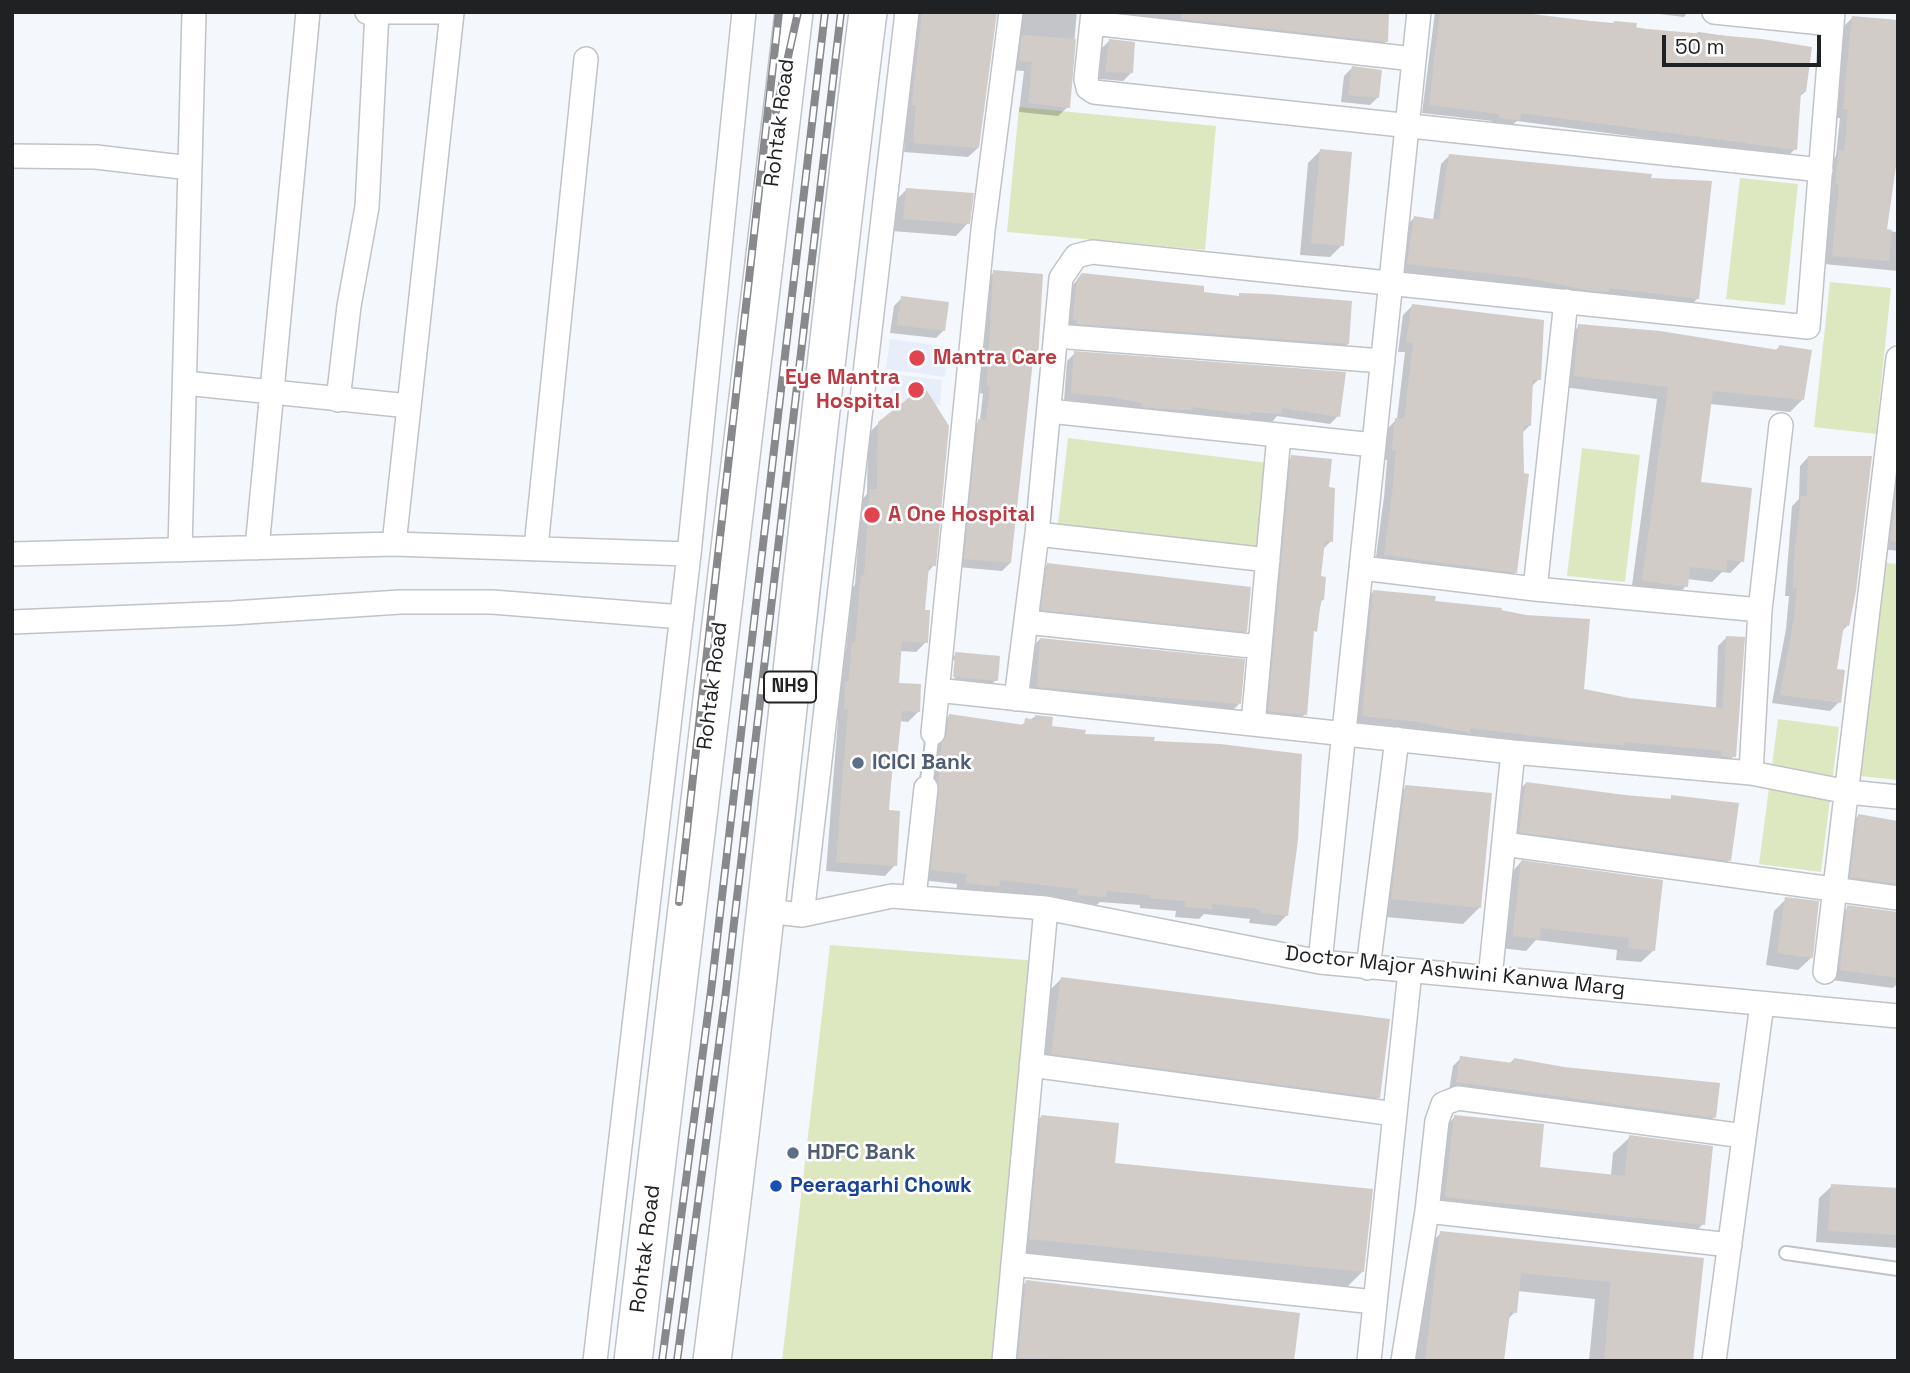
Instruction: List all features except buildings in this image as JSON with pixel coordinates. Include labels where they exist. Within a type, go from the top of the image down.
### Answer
[{"type":"main road","name":"Rohtak Road","points":[[633,1361],[794,12]]},
{"type":"main road","name":"NH9","points":[[712,1361],[766,911],[832,295],[868,12]]},
{"type":"street","points":[[180,550],[194,12]]},
{"type":"street","points":[[257,548],[274,393],[308,12]]},
{"type":"street","points":[[367,12],[452,13],[394,544]]},
{"type":"street","points":[[338,400],[349,306],[367,207],[377,12]]},
{"type":"street","points":[[594,1361],[682,617],[744,12]]},
{"type":"street","points":[[802,915],[907,12]]},
{"type":"street","points":[[933,733],[983,230],[1011,12]]},
{"type":"street","points":[[1320,962],[1419,12]]},
{"type":"street","points":[[1016,699],[1037,534],[1061,278],[1076,256],[1092,252],[1808,327],[1832,18],[1714,12]]},
{"type":"street","points":[[1414,59],[1092,18],[1086,79],[1087,85],[1094,92],[1821,170]]},
{"type":"street","points":[[536,547],[586,59]]},
{"type":"street","points":[[12,156],[96,158],[190,168]]},
{"type":"street","points":[[1535,589],[1566,301]]},
{"type":"street","points":[[1056,336],[1383,361]]},
{"type":"street","points":[[1825,972],[1898,358]]},
{"type":"street","points":[[185,383],[410,406]]},
{"type":"street","points":[[1049,411],[1374,445]]},
{"type":"street","points":[[1751,773],[1760,610],[1781,425]]},
{"type":"street","points":[[1252,724],[1279,435]]},
{"type":"street","points":[[1037,534],[1268,560]]},
{"type":"street","points":[[12,554],[394,544],[689,554]]},
{"type":"street","points":[[1362,568],[1535,589],[1760,610]]},
{"type":"street","points":[[12,622],[232,613],[400,602],[492,603],[682,617]]},
{"type":"street","points":[[1026,622],[1260,647]]},
{"type":"street","points":[[937,690],[1513,752],[1751,773],[1848,792],[1898,797]]},
{"type":"street","points":[[1368,968],[1396,739]]},
{"type":"street","points":[[1490,978],[1513,752]]},
{"type":"street","points":[[914,897],[926,788]]},
{"type":"street","points":[[1504,844],[1898,898]]},
{"type":"street","name":"Doctor Major Ashwini Kanwa Marg","points":[[766,911],[802,915],[892,896],[1046,908],[1320,962],[1898,1016]]},
{"type":"street","points":[[1004,1361],[1046,908]]},
{"type":"street","points":[[1369,1361],[1410,971]]},
{"type":"street","points":[[641,976],[678,980]]},
{"type":"street","points":[[1714,1361],[1762,1003]]},
{"type":"street","points":[[1031,1065],[1395,1114]]},
{"type":"street","points":[[1403,1361],[1427,1211],[1437,1121],[1443,1104],[1458,1098],[1744,1136]]},
{"type":"street","points":[[1427,1211],[1730,1245]]},
{"type":"street","points":[[1013,1264],[1375,1302]]},
{"type":"lane","points":[[926,788],[933,733]]},
{"type":"lane","points":[[1786,1253],[1898,1269]]},
{"type":"shaded area","name":"Mantra Care","points":[[890,339],[949,347],[945,377],[886,369]]},
{"type":"shaded area","name":"Eye Mantra Hospital","points":[[892,374],[942,380],[940,405],[890,400]]},
{"type":"green space","points":[[1019,107],[1216,126],[1205,250],[1007,232]]},
{"type":"green space","points":[[1740,178],[1798,184],[1785,305],[1726,299]]},
{"type":"green space","points":[[1830,282],[1891,288],[1876,434],[1814,427]]},
{"type":"green space","points":[[1068,438],[1268,463],[1257,558],[1057,533]]},
{"type":"green space","points":[[1582,448],[1640,455],[1625,582],[1567,576]]},
{"type":"green space","points":[[1886,563],[1898,564],[1898,780],[1860,776]]},
{"type":"green space","points":[[1778,719],[1839,727],[1821,872],[1759,864]]},
{"type":"green space","points":[[830,945],[1039,961],[993,1361],[782,1361]]},
{"type":"railway","points":[[679,902],[779,12]]},
{"type":"railway","points":[[776,111],[798,12]]},
{"type":"railway","points":[[662,1361],[711,991],[825,12]]},
{"type":"railway","points":[[677,1361],[726,991],[841,12]]},
{"type":"place","name":"Mantra Care","points":[[917,358]]},
{"type":"place","name":"Eye Mantra Hospital","points":[[916,390]]},
{"type":"place","name":"A One Hospital","points":[[872,515]]},
{"type":"place","name":"ICICI Bank","points":[[858,763]]},
{"type":"place","name":"HDFC Bank","points":[[793,1153]]},
{"type":"place","name":"Peeragarhi Chowk","points":[[776,1186]]}]
